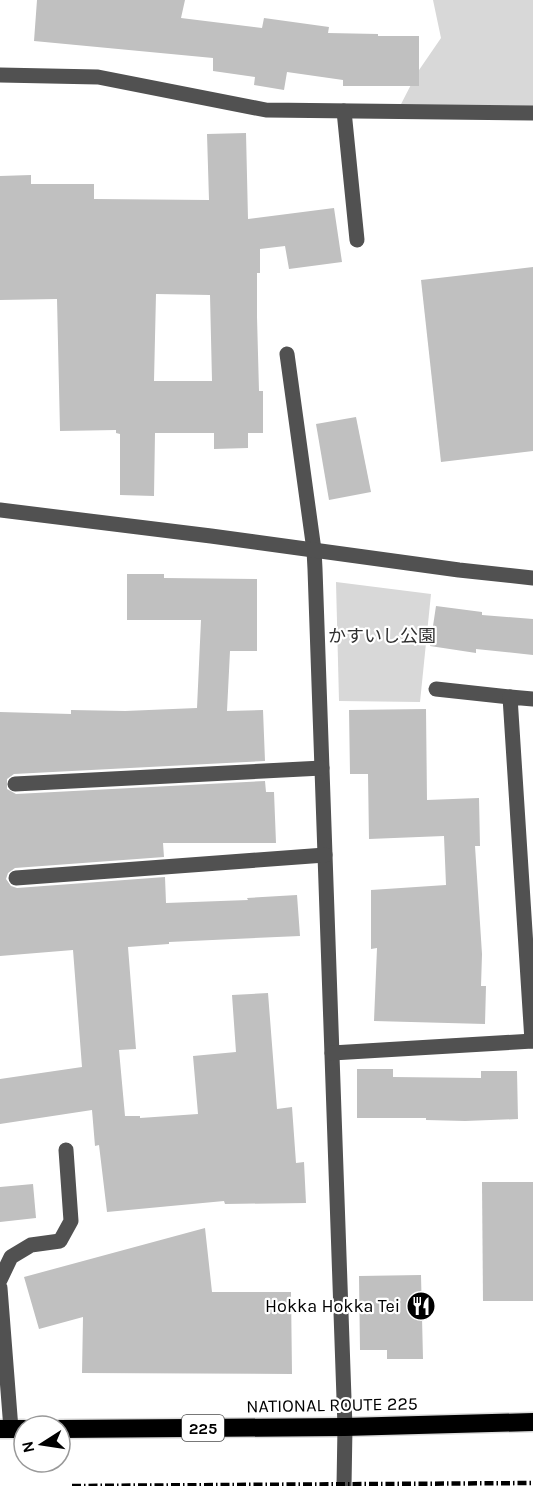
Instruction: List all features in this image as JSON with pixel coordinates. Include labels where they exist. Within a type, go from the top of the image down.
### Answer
[{"type":"highway","name":"NATIONAL ROUTE 225","points":[[72,1429],[533,1422]]},
{"type":"street","points":[[0,75],[98,78],[267,110],[533,113]]},
{"type":"street","points":[[344,111],[357,240]]},
{"type":"street","points":[[286,354],[314,550],[345,1426],[344,1486]]},
{"type":"street","points":[[0,510],[533,578]]},
{"type":"street","points":[[436,689],[533,699]]},
{"type":"street","points":[[332,1053],[532,1041],[510,697]]},
{"type":"street","points":[[15,784],[322,768]]},
{"type":"street","points":[[16,878],[325,855]]},
{"type":"street","points":[[0,1280],[11,1257],[31,1245],[60,1241],[71,1221],[66,1150]]},
{"type":"street","points":[[0,1288],[12,1429]]},
{"type":"green space","points":[[433,0],[533,0],[533,110],[398,110],[417,73],[441,38]]},
{"type":"green space","name":"かすいし公園","points":[[336,582],[431,594],[420,702],[339,701]]},
{"type":"building","points":[[37,0],[185,0],[181,18],[262,28],[264,18],[329,27],[328,33],[419,36],[419,86],[343,86],[343,80],[287,72],[284,90],[254,85],[255,77],[213,71],[213,58],[34,41]]},
{"type":"building","points":[[246,133],[248,219],[334,208],[342,262],[289,269],[285,246],[260,249],[260,273],[257,273],[257,317],[259,391],[263,391],[263,433],[248,433],[248,448],[214,449],[214,433],[155,433],[154,496],[120,495],[120,434],[116,433],[116,430],[60,431],[57,299],[0,300],[0,176],[31,175],[31,184],[94,184],[94,199],[209,200],[207,134]],"holes":[[[156,294],[210,295],[212,381],[154,381]]]},
{"type":"building","points":[[533,267],[533,451],[441,462],[421,280]]},
{"type":"building","points":[[356,417],[371,492],[329,500],[316,424]]},
{"type":"building","points":[[127,574],[164,574],[164,578],[257,579],[257,651],[230,651],[227,711],[263,710],[265,761],[14,774],[7,779],[7,789],[16,794],[265,781],[266,792],[274,792],[276,843],[163,843],[164,857],[15,868],[8,873],[6,879],[11,886],[17,888],[165,877],[166,903],[248,900],[247,898],[297,895],[300,936],[169,942],[169,944],[128,947],[136,1049],[119,1050],[125,1116],[140,1116],[140,1118],[198,1114],[193,1056],[236,1052],[232,995],[268,993],[277,1109],[292,1107],[296,1163],[304,1162],[306,1203],[225,1204],[224,1201],[107,1212],[99,1145],[95,1146],[92,1110],[0,1124],[0,1079],[82,1067],[73,950],[0,956],[0,712],[71,714],[71,710],[125,711],[197,708],[201,620],[127,620]]},
{"type":"building","points":[[436,606],[482,612],[482,615],[533,619],[533,655],[476,649],[476,653],[430,646]]},
{"type":"building","points":[[426,709],[427,800],[479,798],[480,846],[475,846],[482,954],[481,986],[486,986],[485,1024],[374,1021],[377,948],[371,949],[371,890],[446,885],[444,836],[369,839],[368,774],[350,774],[349,710]]},
{"type":"building","points":[[357,1069],[393,1069],[393,1077],[481,1078],[481,1071],[517,1071],[518,1119],[465,1121],[426,1120],[426,1118],[357,1118]]},
{"type":"building","points":[[482,1182],[533,1182],[533,1301],[483,1301]]},
{"type":"building","points":[[33,1184],[36,1218],[0,1222],[0,1187]]},
{"type":"building","points":[[205,1228],[212,1292],[291,1292],[292,1374],[82,1373],[83,1317],[39,1329],[24,1277]]},
{"type":"building","points":[[421,1275],[423,1359],[387,1359],[387,1350],[360,1350],[359,1276]]},
{"type":"railway","points":[[72,1486],[533,1483]]},
{"type":"place","name":"Hokka Hokka Tei","points":[[421,1306]]}]
